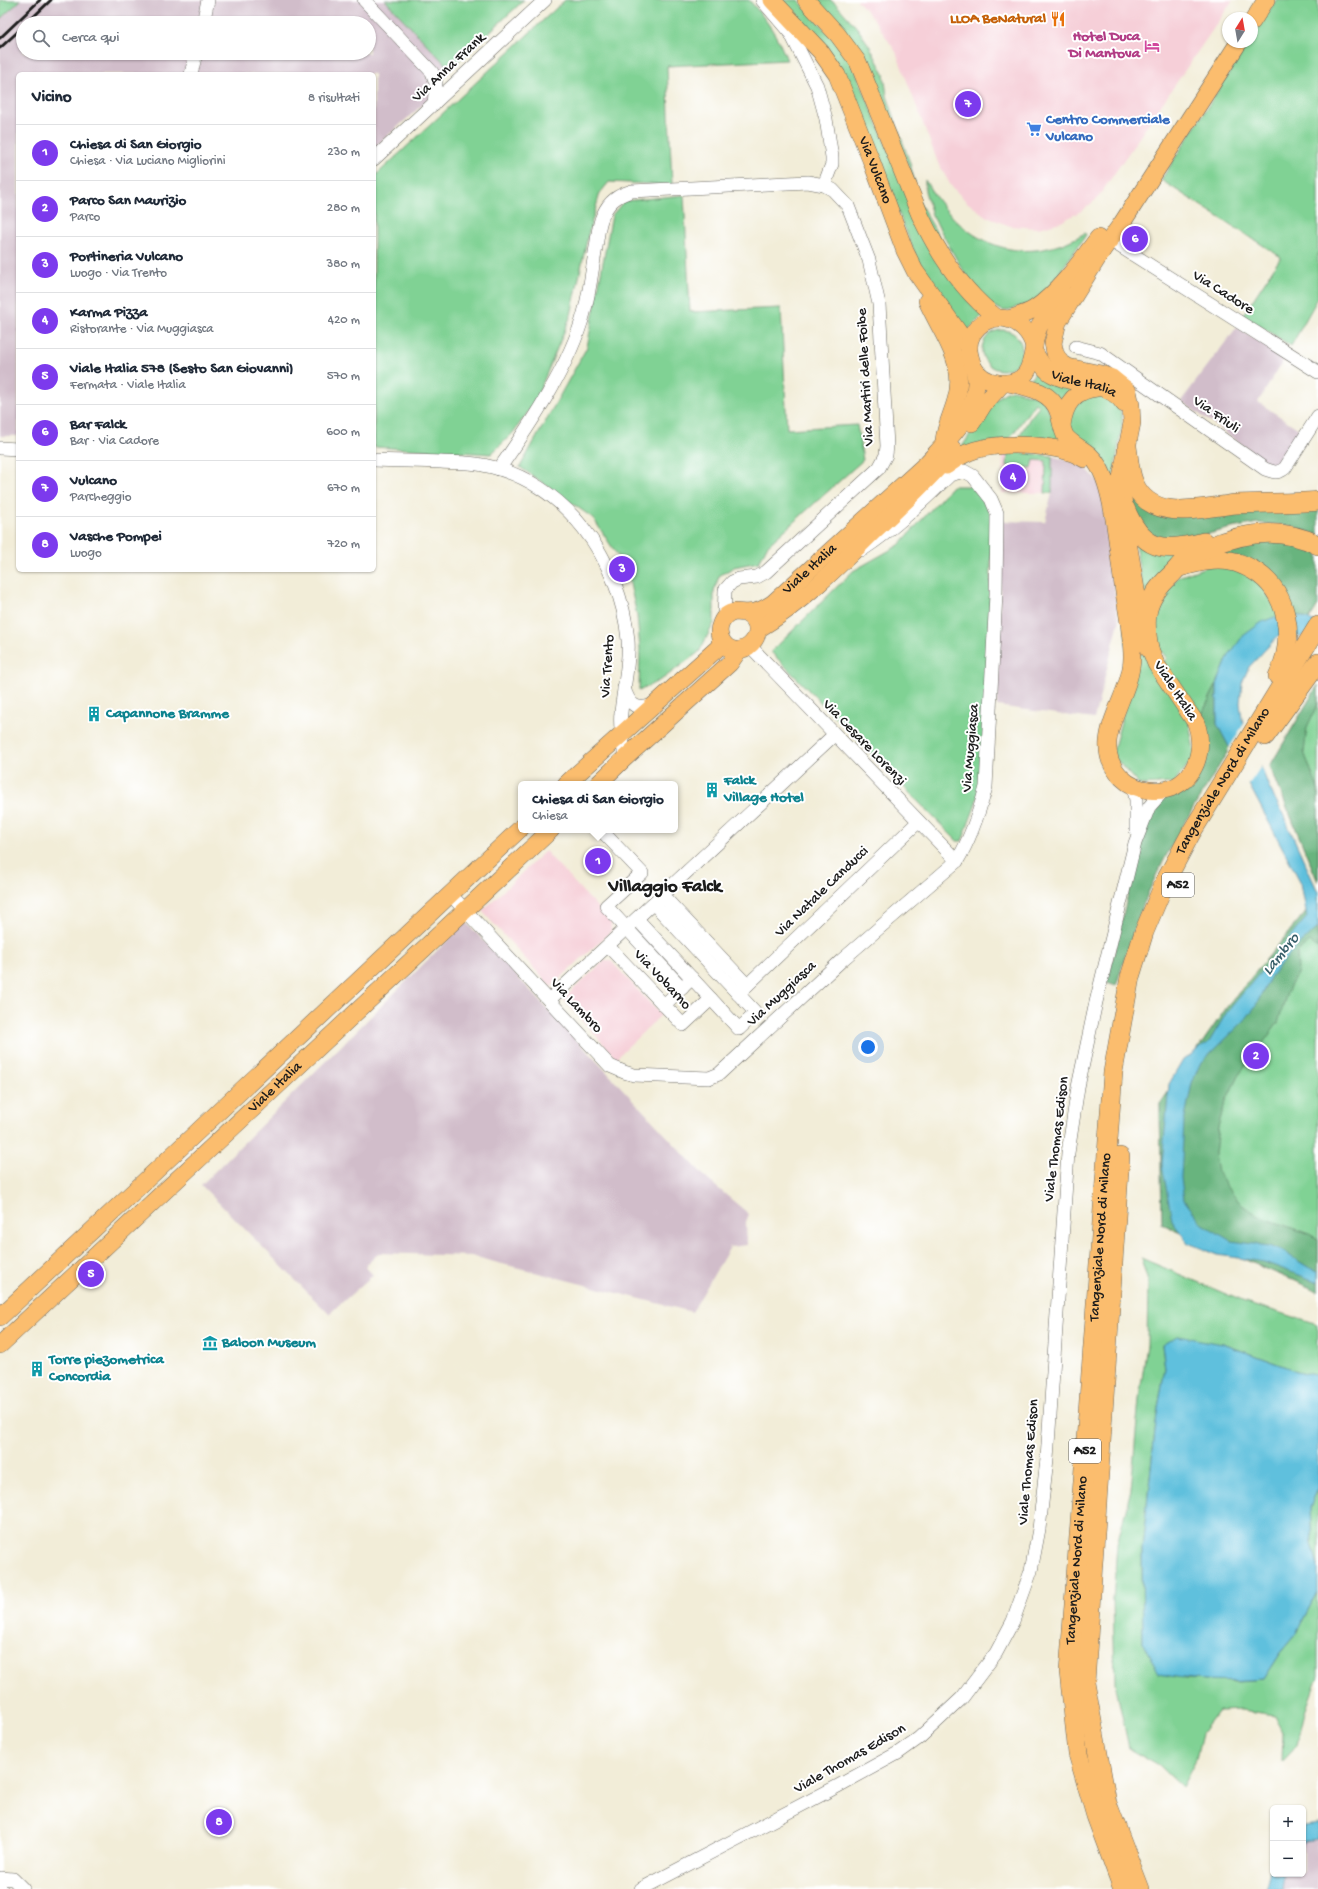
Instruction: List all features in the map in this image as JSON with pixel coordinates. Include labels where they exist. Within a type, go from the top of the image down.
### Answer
[{"type":"highway","points":[[1127,446],[1132,476],[1134,483],[1140,492],[1148,500],[1170,510],[1183,511],[1246,503],[1318,501]]},
{"type":"highway","points":[[1125,508],[1130,522],[1143,538],[1160,547],[1170,549],[1183,548],[1236,531],[1260,527],[1290,530],[1318,538]]},
{"type":"highway","points":[[1149,648],[1146,625],[1147,613],[1151,601],[1163,582],[1187,558],[1202,550],[1247,534],[1267,533],[1288,535],[1318,545]]},
{"type":"highway","points":[[1179,567],[1218,559],[1232,561],[1259,574],[1271,584],[1284,609],[1287,621],[1287,651],[1284,663],[1257,728]]},
{"type":"highway","points":[[1257,728],[1315,653],[1318,626]]},
{"type":"highway","name":"Tangenziale Nord di Milano","points":[[1140,1889],[1107,1803],[1085,1683],[1131,1000],[1136,955],[1165,882],[1192,833],[1228,779],[1257,728]]},
{"type":"highway","name":"Tangenziale Nord di Milano","points":[[1124,1889],[1096,1816],[1078,1754],[1069,1672],[1113,1072],[1131,1000],[1174,895],[1201,842],[1228,779]]},
{"type":"main road","name":"Via Vulcano","points":[[772,0],[821,52],[837,75],[871,160],[897,234],[915,271],[969,347]]},
{"type":"main road","name":"Via Vulcano","points":[[806,0],[838,35],[858,62],[931,239],[971,295],[1002,319]]},
{"type":"main road","points":[[1246,12],[1254,0]]},
{"type":"main road","points":[[1258,13],[1266,0]]},
{"type":"main road","points":[[969,347],[971,339],[977,329],[990,320],[1002,319],[1033,309],[1043,301],[1089,250],[1222,48]]},
{"type":"main road","name":"Viale Italia","points":[[757,630],[775,619],[841,564],[930,478],[956,448],[984,404],[1006,383],[1019,378],[1027,370],[1031,364],[1036,333],[1046,316],[1076,284],[1106,246],[1235,48]]},
{"type":"main road","points":[[1106,246],[1058,322],[1053,343],[1055,353],[1060,362],[1068,367],[1101,374],[1112,378],[1128,390],[1132,416]]},
{"type":"main road","points":[[915,271],[932,314],[952,352],[959,377],[956,402],[945,428],[943,446]]},
{"type":"main road","name":"Viale Italia","points":[[972,365],[982,378],[994,382],[1027,387],[1050,399],[1058,411],[1065,436],[1092,456],[1100,468],[1107,486],[1112,515],[1132,655],[1130,680],[1110,728],[1108,750],[1110,761],[1115,771],[1133,786],[1142,789],[1164,790],[1176,786],[1194,769],[1199,758],[1200,734],[1196,723],[1156,664],[1149,648],[1142,623],[1127,536],[1121,478],[1131,432],[1132,416],[1120,398],[1108,390],[1066,380],[1050,373],[1034,350],[1031,337],[1025,329],[1016,322],[1002,319]]},
{"type":"main road","name":"Viale Italia","points":[[732,611],[758,611],[773,602],[926,464],[943,446],[965,416],[972,403],[976,382],[969,356],[969,347]]},
{"type":"main road","points":[[1062,425],[1064,410],[1071,398],[1082,390],[1100,388]]},
{"type":"main road","points":[[930,478],[960,456],[975,450],[1008,445],[1069,451],[1100,468]]},
{"type":"main road","points":[[569,781],[719,647],[721,639],[719,628],[732,611],[753,620],[757,630],[755,639],[624,758],[601,781]]},
{"type":"main road","points":[[721,639],[729,648],[744,648]]},
{"type":"main road","name":"Viale Italia","points":[[0,1317],[518,831]]},
{"type":"main road","name":"Viale Italia","points":[[0,1345],[548,833]]},
{"type":"street","points":[[205,16],[208,0]]},
{"type":"street","points":[[364,0],[432,72],[436,82],[434,104]]},
{"type":"street","name":"Via Anna Frank","points":[[376,157],[545,0]]},
{"type":"street","points":[[762,0],[791,34],[818,86],[826,119],[832,158],[832,164],[824,185]]},
{"type":"street","points":[[191,72],[194,60]]},
{"type":"street","points":[[432,72],[448,78],[465,74]]},
{"type":"street","name":"Via Martiri delle Foibe","points":[[499,469],[536,413],[573,344],[588,295],[600,224],[607,206],[613,199],[622,194],[632,192],[808,182],[824,185],[842,198],[848,206],[869,260],[878,293],[887,446],[886,455],[878,468],[766,572],[757,577],[739,579],[732,582],[725,590],[732,611]]},
{"type":"street","name":"Via Cadore","points":[[1106,246],[1318,372]]},
{"type":"street","name":"Via Friuli","points":[[1076,347],[1100,353],[1265,469],[1274,472],[1280,472],[1285,468],[1318,416]]},
{"type":"street","points":[[0,448],[16,449]]},
{"type":"street","name":"Via Trento","points":[[376,460],[482,464],[499,469],[525,480],[555,500],[584,529],[603,558],[617,589],[626,622],[628,650],[620,715],[624,758]]},
{"type":"street","name":"Via Muggiasca","points":[[709,1078],[719,1074],[842,960],[957,861],[966,846],[979,812],[986,787],[994,646],[997,513],[991,498],[973,476],[964,471],[950,475],[878,540],[841,564]]},
{"type":"street","name":"Via Cesare Lorenzi","points":[[744,648],[834,735],[957,861]]},
{"type":"street","points":[[624,688],[627,698],[637,707],[644,708],[656,704]]},
{"type":"street","points":[[549,1000],[834,735]]},
{"type":"street","name":"Viale Thomas Edison","points":[[641,1889],[898,1753],[914,1742],[935,1724],[962,1698],[1003,1641],[1027,1585],[1040,1529],[1047,1459],[1068,1153],[1078,1087],[1096,1002],[1134,843],[1136,818],[1133,786]]},
{"type":"street","name":"Viale Thomas Edison","points":[[1134,843],[1149,807],[1164,790]]},
{"type":"street","name":"Via Natale Canducci","points":[[742,990],[918,822]]},
{"type":"street","points":[[604,833],[642,873],[606,906],[682,988]]},
{"type":"street","name":"Via Lambro","points":[[451,895],[604,1060],[617,1069],[634,1075],[709,1078]]},
{"type":"street","points":[[637,919],[739,1028],[756,1013],[742,990],[658,900]]},
{"type":"street","name":"Via Vobarno","points":[[608,946],[684,1025],[711,999]]},
{"type":"street","points":[[664,1005],[692,978]]},
{"type":"street","points":[[0,1878],[12,1879],[23,1889]]},
{"type":"shaded area","points":[[21,0],[385,0],[450,69],[430,98],[376,146],[376,72],[16,72],[16,436],[0,436],[0,19]]},
{"type":"shaded area","name":"Centro Commerciale Vulcano","points":[[857,0],[1233,0],[1225,12],[1222,12],[1222,16],[1097,199],[1083,210],[1061,222],[1038,228],[1010,226],[987,217],[968,203],[951,186],[938,163],[896,52],[873,18]]},
{"type":"shaded area","points":[[1237,327],[1285,358],[1258,402],[1302,431],[1277,467],[1269,464],[1181,401]]},
{"type":"shaded area","points":[[1003,451],[1052,456],[1052,493],[1002,493]]},
{"type":"shaded area","points":[[1052,456],[1083,465],[1101,484],[1119,622],[1094,719],[997,706],[1002,521],[1045,522],[1052,493]]},
{"type":"shaded area","points":[[545,851],[611,922],[611,931],[551,987],[482,911]]},
{"type":"shaded area","points":[[466,922],[708,1180],[749,1214],[746,1222],[747,1245],[730,1247],[692,1312],[471,1256],[379,1253],[365,1266],[373,1275],[329,1314],[201,1185]]},
{"type":"shaded area","points":[[604,961],[611,961],[661,1015],[616,1058],[563,999]]},
{"type":"shaded area","points":[[1318,1839],[1318,1889],[1282,1889],[1284,1877],[1306,1877],[1306,1841]]},
{"type":"green space","points":[[0,0],[21,0],[0,19]]},
{"type":"green space","points":[[385,0],[524,0],[450,69]]},
{"type":"green space","points":[[565,0],[749,0],[771,28],[787,60],[667,66],[672,185],[609,182],[600,193],[588,235],[571,315],[534,404],[512,434],[491,454],[376,447],[376,175]]},
{"type":"green space","points":[[777,0],[798,0],[850,57],[887,147],[984,314],[966,332],[917,259],[850,91]]},
{"type":"green space","points":[[814,0],[830,0],[836,4],[858,29],[870,47],[884,74],[887,96],[910,163],[915,183],[868,66]]},
{"type":"green space","points":[[1276,0],[1318,0],[1318,298],[1291,346],[1243,315],[1281,257],[1161,180],[1245,48],[1258,48],[1258,28]]},
{"type":"green space","points":[[925,180],[939,202],[955,220],[974,234],[993,244],[1015,250],[1037,250],[1061,244],[1085,233],[1086,235],[1060,272],[1054,284],[1036,302],[1004,311],[988,304],[963,271],[932,215],[925,191]]},
{"type":"green space","points":[[684,195],[690,312],[781,308],[787,429],[857,425],[863,460],[767,546],[759,562],[734,567],[719,576],[714,591],[714,623],[699,652],[664,678],[639,691],[640,649],[637,616],[627,570],[593,518],[520,467],[587,347],[612,215],[624,201]]},
{"type":"green space","points":[[1006,330],[1013,333],[1019,339],[1022,350],[1021,358],[1013,367],[1006,370],[998,370],[991,367],[983,358],[982,346],[985,339],[994,331]]},
{"type":"green space","points":[[1039,365],[1080,388],[1061,409],[1031,379]]},
{"type":"green space","points":[[1012,390],[1042,397],[1065,444],[1018,438],[1030,418],[1039,407],[1035,403],[1010,438],[959,451],[989,407],[996,399]]},
{"type":"green space","points":[[1091,394],[1107,397],[1120,409],[1122,426],[1114,473],[1139,627],[1188,717],[1195,756],[1174,783],[1139,785],[1112,755],[1130,688],[1113,492],[1066,424],[1067,412]]},
{"type":"green space","points":[[1008,451],[1052,456],[1052,493],[1045,493],[1046,461],[1034,460],[1032,468],[1007,466]]},
{"type":"green space","points":[[952,486],[970,486],[982,497],[992,517],[989,648],[981,785],[962,841],[957,841],[771,652],[853,571],[899,545]]},
{"type":"green space","points":[[1137,498],[1151,508],[1318,507],[1318,535],[1291,526],[1258,523],[1172,543],[1147,533],[1131,501]]},
{"type":"green space","points":[[1134,537],[1182,553],[1145,603]]},
{"type":"green space","points":[[1260,537],[1318,551],[1318,605],[1309,620],[1300,616],[1293,616],[1284,592],[1210,554]]},
{"type":"green space","points":[[1214,564],[1257,576],[1280,616],[1229,655],[1217,684],[1200,718],[1163,661],[1167,659],[1163,653],[1156,649],[1153,638],[1156,605],[1178,577]]},
{"type":"green space","points":[[1217,684],[1217,724],[1230,748],[1187,818],[1158,872],[1140,914],[1116,986],[1107,983],[1143,830],[1157,801],[1194,777],[1200,718]]},
{"type":"green space","points":[[1318,685],[1318,882],[1270,766]]},
{"type":"green space","points":[[1318,685],[1318,704],[1307,727],[1304,752],[1318,789],[1318,882],[1270,766]]},
{"type":"green space","points":[[1318,897],[1318,1291],[1162,1224],[1160,1104],[1227,1007]]},
{"type":"green space","points":[[1318,897],[1318,948],[1310,942],[1297,952],[1298,972],[1287,992],[1278,1023],[1238,1076],[1225,1103],[1218,1127],[1215,1154],[1218,1173],[1229,1190],[1242,1205],[1261,1217],[1309,1234],[1318,1239],[1318,1291],[1162,1224],[1160,1104],[1227,1007]]},
{"type":"green space","points":[[1141,1258],[1240,1300],[1318,1325],[1318,1376],[1297,1371],[1223,1344],[1162,1345],[1165,1368],[1157,1414],[1142,1549],[1143,1643],[1185,1679],[1239,1681],[1263,1679],[1279,1654],[1295,1635],[1318,1591],[1318,1676],[1305,1712],[1297,1745],[1282,1761],[1283,1732],[1275,1715],[1241,1710],[1219,1711],[1202,1733],[1195,1762],[1182,1787],[1159,1765],[1129,1748],[1115,1683],[1113,1600],[1117,1544],[1131,1489],[1139,1399],[1147,1345],[1148,1282]]},
{"type":"green space","points":[[1318,1487],[1318,1566],[1312,1544],[1310,1508]]},
{"type":"water","name":"Lambro","points":[[1277,616],[1300,616],[1318,624],[1301,637],[1278,636],[1249,667],[1242,683],[1240,703],[1242,719],[1269,787],[1282,812],[1318,892],[1318,928],[1295,948],[1271,976],[1255,1007],[1245,1020],[1200,1064],[1192,1083],[1184,1122],[1181,1178],[1184,1200],[1203,1224],[1231,1241],[1270,1246],[1282,1251],[1308,1267],[1318,1271],[1318,1282],[1264,1262],[1218,1255],[1188,1243],[1172,1221],[1162,1164],[1169,1084],[1183,1060],[1209,1042],[1227,1012],[1307,917],[1301,883],[1217,724],[1217,684],[1229,655],[1243,636],[1262,622]]},
{"type":"water","points":[[1177,1336],[1223,1344],[1297,1371],[1318,1376],[1318,1487],[1310,1508],[1312,1544],[1318,1566],[1318,1591],[1295,1635],[1279,1654],[1263,1679],[1211,1680],[1159,1674],[1143,1643],[1142,1549],[1157,1414],[1165,1368],[1162,1345]]},
{"type":"water","points":[[1318,1824],[1318,1839],[1306,1841],[1306,1826]]},
{"type":"water","points":[[1270,1870],[1270,1877],[1284,1877],[1282,1889],[1265,1889]]},
{"type":"pier","points":[[1245,722],[1262,765],[1247,787],[1228,750]]},
{"type":"railway","points":[[23,16],[40,0]]},
{"type":"railway","points":[[34,16],[51,0]]},
{"type":"railway","points":[[0,38],[16,23]]},
{"type":"railway","points":[[0,48],[16,33]]},
{"type":"place","name":"LLOA BeNatural","points":[[1058,19]]},
{"type":"place","name":"Hotel Duca Di Mantova","points":[[1152,46]]},
{"type":"place","name":"Vulcano","points":[[968,104]]},
{"type":"place","name":"Centro Commerciale Vulcano","points":[[1034,129]]},
{"type":"place","name":"Bar Falck","points":[[1135,239]]},
{"type":"place","name":"Karma Pizza","points":[[1013,477]]},
{"type":"place","name":"Portineria Vulcano","points":[[622,569]]},
{"type":"place","name":"Capannone Bramme","points":[[94,714]]},
{"type":"place","name":"Falck Village Hotel","points":[[712,790]]},
{"type":"place","name":"Chiesa di San Giorgio","points":[[598,861]]},
{"type":"place","name":"Parco San Maurizio","points":[[1256,1056]]},
{"type":"place","name":"Viale Italia 578 (Sesto San Giovanni)","points":[[91,1274]]},
{"type":"place","name":"Baloon Museum","points":[[210,1343]]},
{"type":"place","name":"Torre piezometrica Concordia","points":[[37,1369]]},
{"type":"place","name":"Vasche Pompei","points":[[219,1822]]},
{"type":"district","name":"Villaggio Falck","points":[[665,887]]}]
